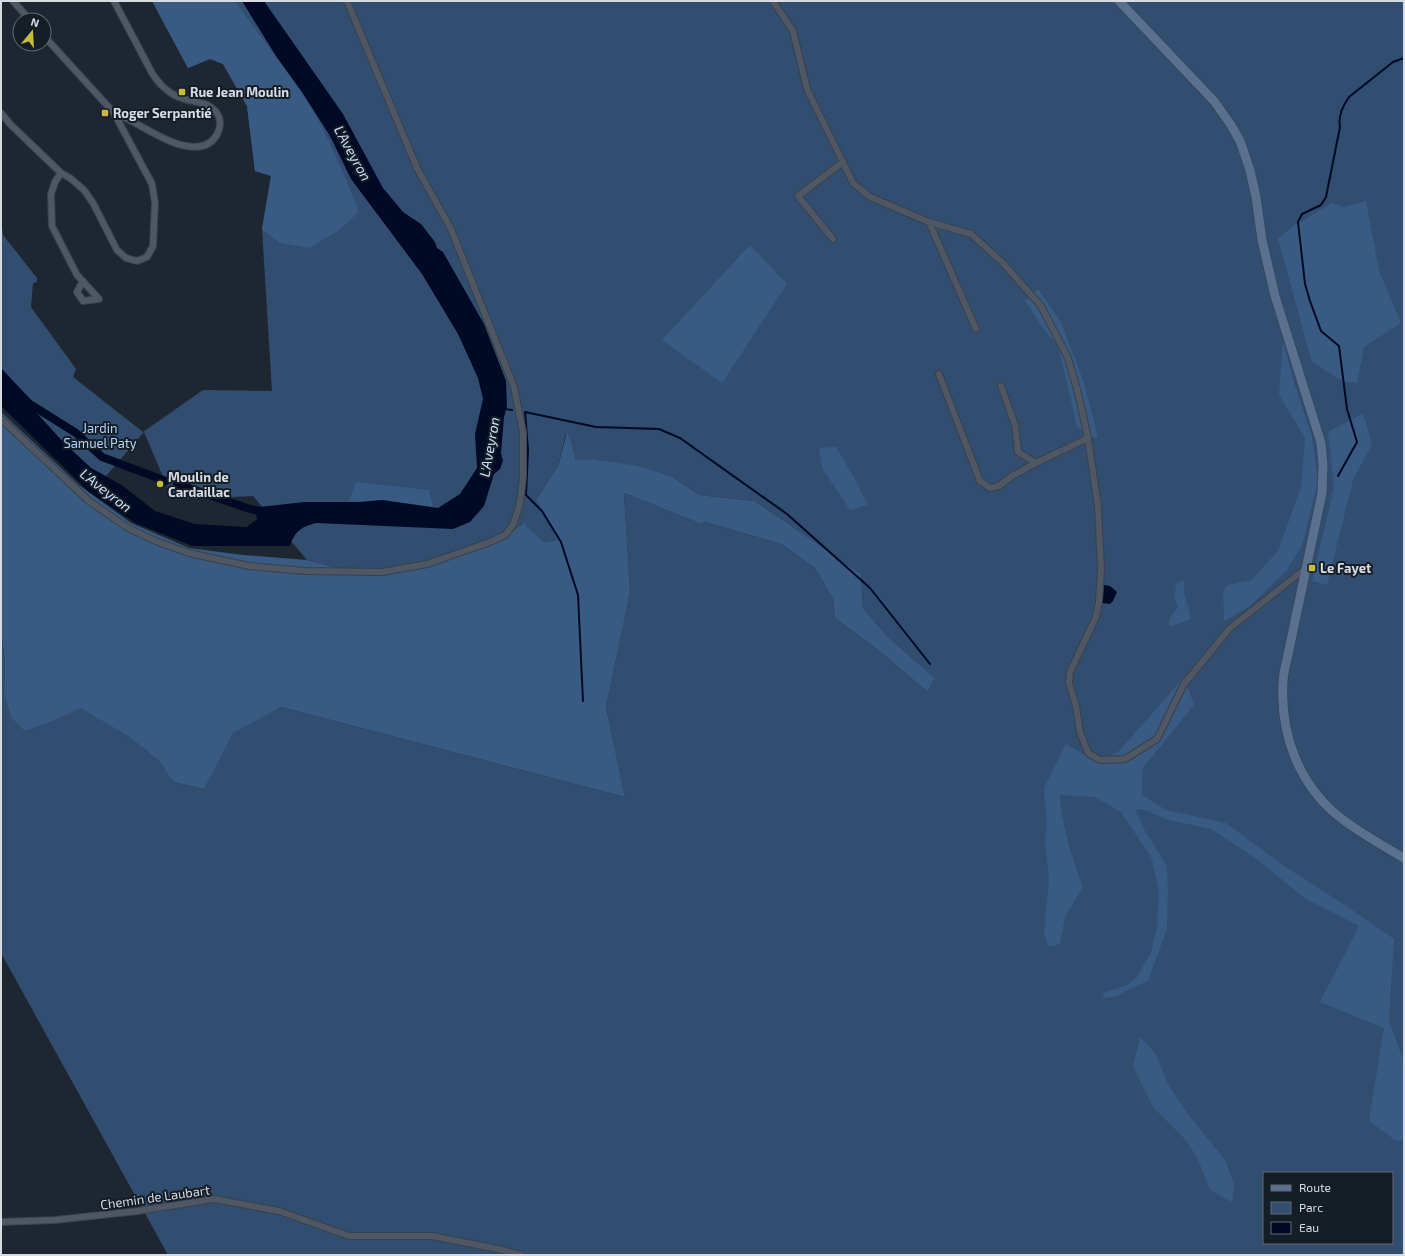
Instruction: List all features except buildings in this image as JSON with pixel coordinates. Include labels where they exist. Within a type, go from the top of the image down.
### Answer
[{"type":"street","points":[[13,1],[23,12]]},
{"type":"street","points":[[114,1],[159,84],[176,96],[203,102],[214,109],[220,119],[218,134],[212,143],[194,147],[173,142],[114,113]]},
{"type":"street","points":[[1,419],[89,500],[128,528],[158,542],[189,553],[249,566],[306,571],[382,572],[427,564],[490,542],[505,535],[513,525],[521,495],[523,477],[522,432],[514,386],[451,229],[417,168],[347,1]]},
{"type":"street","points":[[773,1],[793,31],[807,89],[853,183],[870,197],[929,222],[971,234],[1003,263],[1041,306],[1068,358],[1078,393],[1088,438],[1098,507],[1101,569],[1099,601],[1096,617],[1070,672],[1069,683],[1076,706],[1080,732],[1088,753],[1100,760],[1125,759],[1158,739],[1184,684],[1230,628],[1305,568]]},
{"type":"street","points":[[1119,1],[1214,101],[1231,124],[1237,136],[1250,170],[1256,197],[1262,240],[1275,296],[1321,443],[1323,464],[1322,493],[1305,568],[1283,682],[1283,708],[1293,755],[1304,777],[1320,798],[1341,818],[1364,835],[1404,858]]},
{"type":"street","points":[[1,113],[10,124],[61,173],[70,178],[84,190],[93,203],[117,250],[126,258],[137,261],[147,257],[153,246],[155,203],[152,184],[114,113],[52,45]]},
{"type":"street","points":[[833,239],[798,196],[843,162]]},
{"type":"street","points":[[61,173],[55,182],[51,194],[52,226],[77,275],[83,282]]},
{"type":"street","points":[[929,222],[976,329]]},
{"type":"street","points":[[939,374],[980,481],[990,488],[999,486],[1012,476],[1036,463],[1088,438]]},
{"type":"street","points":[[1001,386],[1015,425],[1018,452],[1036,463]]},
{"type":"street","name":"Chemin de Laubart","points":[[1,1222],[55,1220],[138,1211],[214,1199],[279,1210],[349,1236],[432,1236],[521,1255]]},
{"type":"green space","name":"Jardin Samuel Paty","points":[[152,1],[1404,1],[1404,1255],[168,1255],[1,953],[1,633],[5,661],[4,692],[25,731],[44,725],[81,707],[129,737],[159,761],[173,782],[204,789],[232,728],[281,707],[625,797],[606,707],[630,593],[624,493],[701,524],[705,522],[781,544],[815,568],[833,599],[835,618],[873,646],[928,692],[935,678],[888,637],[863,608],[861,574],[755,501],[699,495],[673,477],[596,460],[576,460],[572,444],[566,433],[558,466],[536,500],[557,540],[544,542],[522,523],[514,531],[434,565],[370,576],[307,560],[253,496],[195,499],[172,498],[144,432],[106,476],[91,468],[63,442],[34,410],[32,401],[1,369],[1,220],[3,235],[37,278],[37,282],[33,283],[31,307],[76,369],[73,377],[143,432],[203,390],[272,391],[262,229],[271,176],[255,171],[247,106],[223,64],[210,59],[188,68]]},
{"type":"shaded area","points":[[152,1],[235,1],[313,111],[337,159],[359,212],[338,231],[309,248],[280,243],[262,229],[271,176],[255,171],[247,106],[223,64],[210,59],[188,68]]},
{"type":"shaded area","points":[[1366,201],[1379,271],[1401,323],[1364,347],[1357,383],[1342,381],[1312,362],[1278,239],[1298,222],[1301,222],[1332,203],[1343,207]]},
{"type":"shaded area","points":[[750,245],[787,284],[722,383],[662,340]]},
{"type":"shaded area","points":[[1038,289],[1061,322],[1083,380],[1098,437],[1092,438],[1077,427],[1058,345],[1045,331],[1025,301]]},
{"type":"shaded area","points":[[1283,341],[1294,382],[1312,437],[1318,481],[1302,546],[1286,571],[1250,606],[1224,621],[1223,591],[1228,585],[1251,580],[1278,551],[1301,487],[1305,438],[1279,395]]},
{"type":"shaded area","points":[[1,412],[79,485],[131,523],[189,548],[243,555],[307,560],[370,576],[434,565],[513,531],[523,523],[544,542],[557,540],[536,500],[558,466],[567,432],[576,460],[596,460],[638,466],[673,477],[699,495],[755,501],[861,574],[863,608],[888,637],[935,678],[928,692],[873,646],[835,618],[833,599],[815,568],[781,544],[705,522],[701,524],[624,493],[630,593],[606,707],[625,797],[281,707],[233,733],[204,789],[173,782],[159,761],[129,737],[81,708],[44,725],[25,731],[11,717],[4,691],[5,661],[1,632]]},
{"type":"shaded area","points":[[1363,413],[1372,444],[1353,480],[1327,585],[1312,581],[1334,487],[1328,432]]},
{"type":"shaded area","points":[[836,447],[868,505],[850,510],[822,468],[819,448]]},
{"type":"shaded area","points":[[356,482],[429,490],[433,507],[382,500],[349,502]]},
{"type":"shaded area","points":[[1184,581],[1184,592],[1191,619],[1170,627],[1169,620],[1178,606],[1174,597],[1177,582]]},
{"type":"shaded area","points":[[1184,677],[1194,705],[1143,768],[1142,795],[1166,810],[1226,823],[1281,864],[1348,907],[1394,939],[1389,1021],[1404,1062],[1404,1141],[1395,1140],[1369,1121],[1384,1028],[1320,1002],[1359,926],[1306,899],[1254,857],[1211,829],[1168,820],[1142,809],[1135,810],[1144,829],[1167,866],[1167,929],[1148,981],[1116,996],[1104,998],[1103,993],[1127,985],[1136,978],[1151,953],[1157,927],[1159,892],[1152,859],[1121,812],[1095,797],[1060,795],[1068,842],[1083,887],[1065,917],[1060,944],[1049,947],[1044,934],[1049,879],[1045,842],[1047,824],[1044,788],[1066,744],[1099,763],[1119,751]]},
{"type":"shaded area","points":[[1140,1037],[1155,1053],[1169,1086],[1188,1114],[1225,1160],[1234,1184],[1232,1202],[1210,1190],[1197,1157],[1184,1138],[1153,1107],[1133,1067]]},
{"type":"water","name":"L'Aveyron","points":[[242,1],[264,1],[343,114],[383,188],[403,212],[421,224],[435,242],[437,248],[443,252],[484,324],[506,381],[507,406],[504,417],[501,453],[503,461],[500,469],[494,474],[484,506],[470,522],[453,529],[316,523],[299,530],[290,546],[192,546],[135,523],[89,492],[1,406],[1,368],[32,401],[34,410],[63,442],[91,468],[123,486],[155,511],[195,524],[247,527],[257,519],[256,513],[260,507],[304,502],[360,502],[382,500],[438,508],[460,494],[477,468],[475,434],[483,399],[478,378],[458,334],[422,274],[351,179],[330,136],[302,92],[276,56]]},
{"type":"water","points":[[1104,585],[1110,586],[1117,592],[1110,604],[1102,603]]},
{"type":"waterway","points":[[1338,476],[1357,442],[1347,409],[1339,346],[1321,331],[1305,284],[1298,222],[1302,214],[1321,205],[1326,197],[1340,127],[1340,115],[1347,100],[1393,62],[1404,58]]},
{"type":"waterway","points":[[25,401],[76,433],[102,457],[166,481]]},
{"type":"waterway","points":[[505,409],[512,410]]},
{"type":"waterway","points":[[583,701],[578,595],[561,542],[542,511],[526,495],[528,450],[525,412],[596,427],[659,429],[680,438],[787,514],[870,588],[930,664]]},
{"type":"waterway","points":[[177,484],[250,509],[268,513]]},
{"type":"place","name":"Rue Jean Moulin","points":[[182,92]]},
{"type":"place","name":"Roger Serpantié","points":[[105,113]]},
{"type":"place","name":"Moulin de Cardaillac","points":[[160,484]]},
{"type":"place","name":"Le Fayet","points":[[1312,568]]}]
